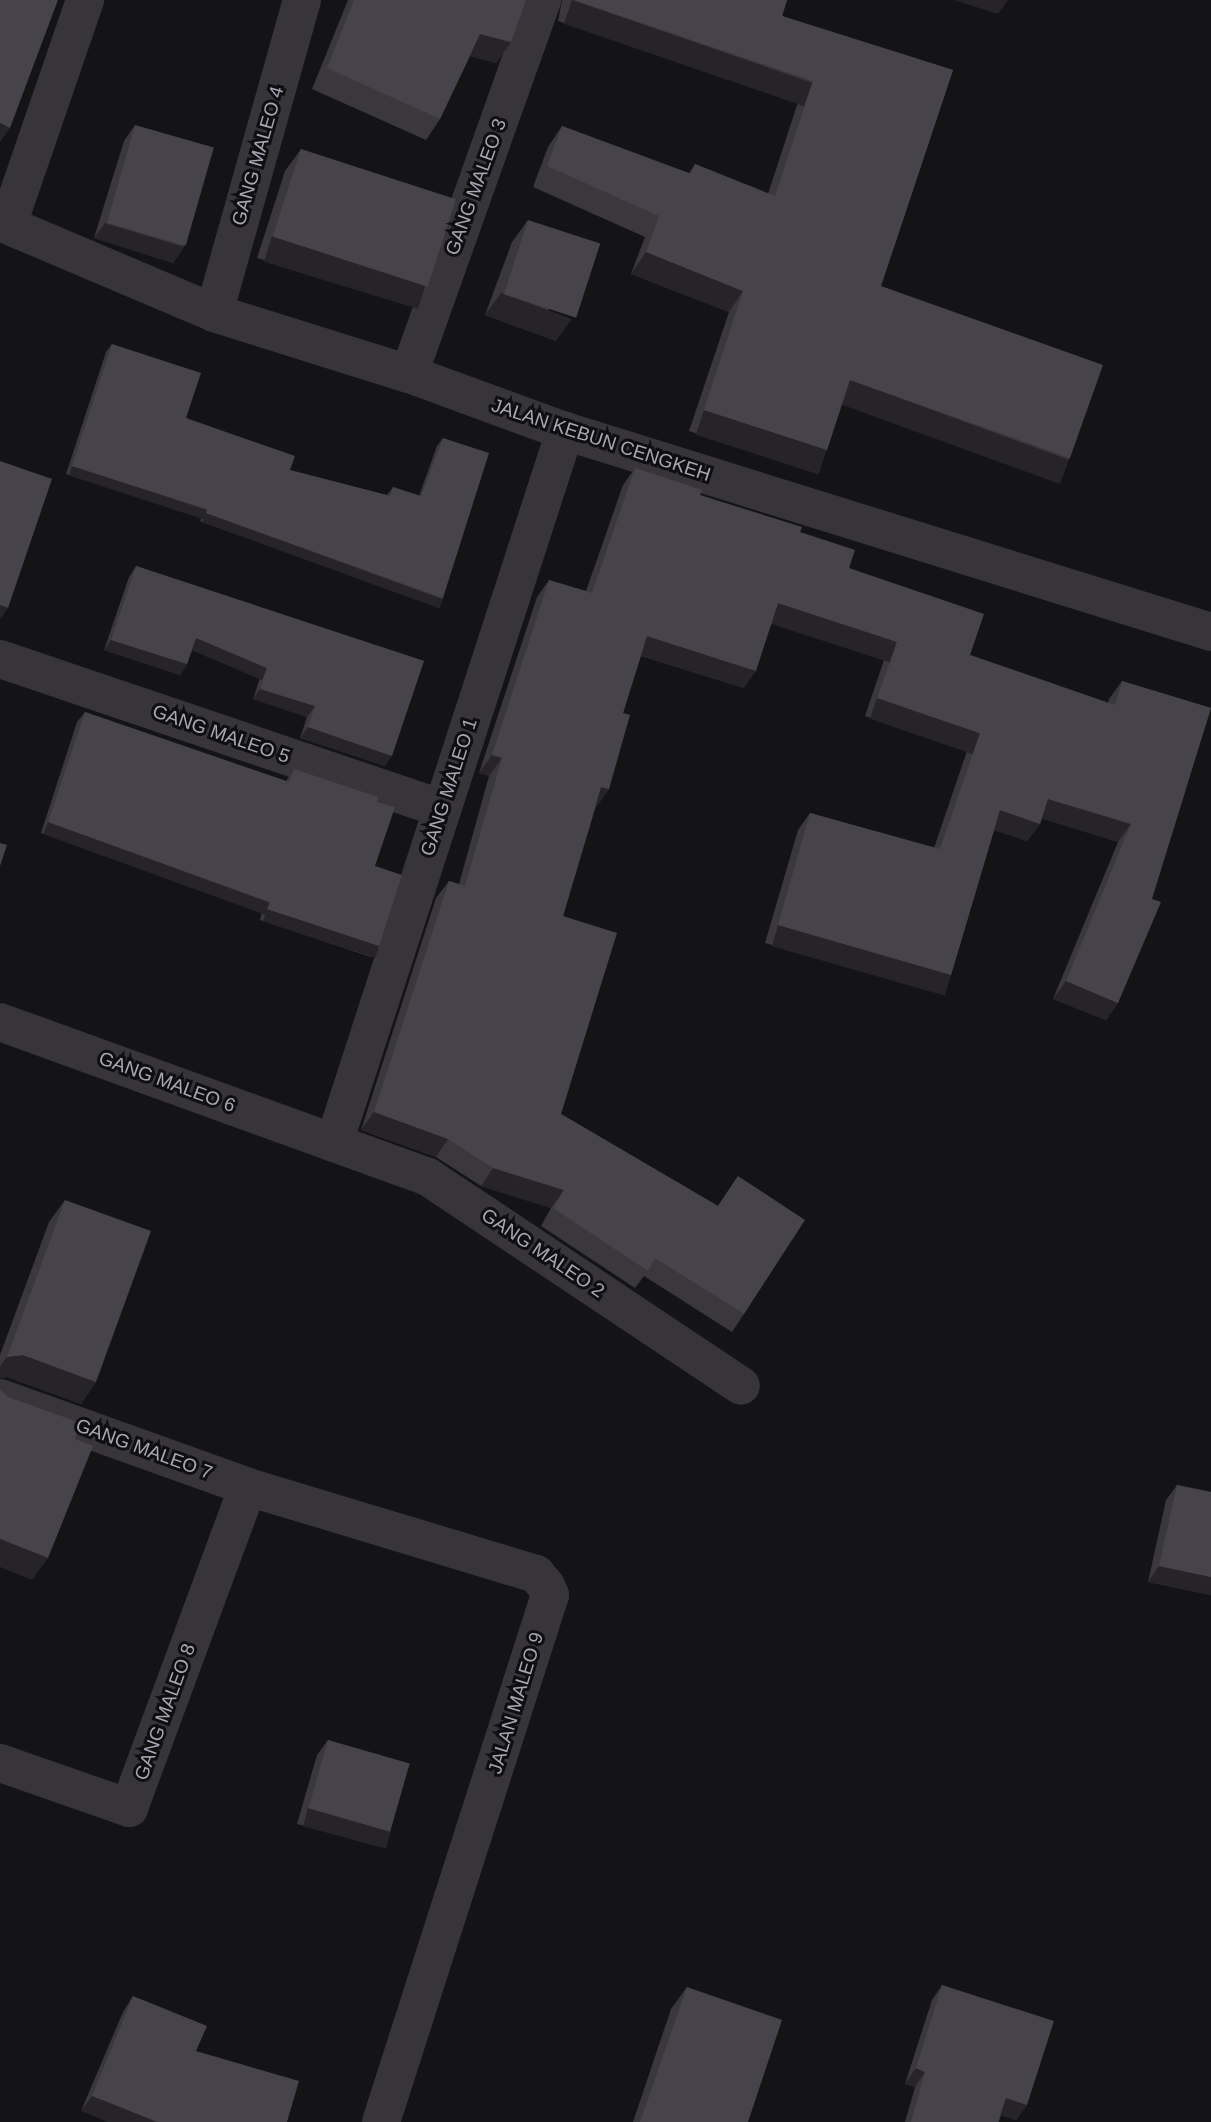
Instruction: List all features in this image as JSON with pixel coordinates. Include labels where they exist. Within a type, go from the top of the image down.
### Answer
[{"type":"street","points":[[4,223],[85,0]]},
{"type":"street","name":"GANG MALEO 4","points":[[214,313],[302,0]]},
{"type":"street","name":"GANG MALEO 3","points":[[409,374],[542,0]]},
{"type":"street","name":"JALAN KEBUN CENGKEH","points":[[4,223],[214,313],[409,374],[565,431],[1211,632]]},
{"type":"street","name":"GANG MALEO 1","points":[[334,1143],[565,431]]},
{"type":"street","name":"GANG MALEO 5","points":[[0,659],[442,809]]},
{"type":"street","name":"GANG MALEO 6","points":[[0,1022],[334,1143]]},
{"type":"street","name":"GANG MALEO 2","points":[[334,1143],[428,1177],[741,1386]]},
{"type":"street","name":"GANG MALEO 7","points":[[0,1398],[248,1487]]},
{"type":"street","name":"GANG MALEO 8","points":[[0,1763],[130,1808],[248,1487]]},
{"type":"street","name":"JALAN MALEO 9","points":[[248,1487],[536,1574],[550,1595],[381,2122]]},
{"type":"building","points":[[0,0],[58,0],[10,128],[0,123]]},
{"type":"building","points":[[354,0],[526,0],[511,42],[480,34],[440,119],[327,68]]},
{"type":"building","points":[[574,0],[787,0],[782,16],[953,70],[881,286],[1103,365],[1070,458],[850,380],[827,450],[704,410],[743,291],[646,252],[659,216],[547,166],[562,126],[691,174],[695,164],[775,196],[813,81]]},
{"type":"building","points":[[135,125],[214,148],[186,246],[107,223]]},
{"type":"building","points":[[301,149],[456,199],[428,287],[273,236]]},
{"type":"building","points":[[528,220],[600,243],[576,318],[504,294]]},
{"type":"building","points":[[112,344],[201,373],[186,418],[295,456],[290,470],[390,496],[393,487],[421,496],[443,438],[489,453],[443,598],[206,513],[207,509],[72,466]]},
{"type":"building","points":[[0,461],[52,479],[8,608],[0,605]]},
{"type":"building","points":[[635,468],[702,490],[700,495],[802,527],[800,532],[855,550],[849,568],[984,614],[970,655],[1115,705],[1122,681],[1211,708],[1152,899],[1161,902],[1118,1003],[1066,981],[1131,824],[1048,799],[1040,824],[1000,810],[951,975],[778,925],[810,813],[940,849],[980,733],[877,698],[897,642],[778,603],[756,671],[647,636],[623,713],[630,715],[609,789],[601,787],[563,916],[617,933],[561,1114],[718,1206],[738,1176],[805,1220],[744,1314],[655,1258],[648,1271],[553,1208],[564,1190],[493,1168],[448,1139],[374,1112],[449,881],[465,886],[502,758],[492,755],[549,580],[592,593]]},
{"type":"building","points":[[136,566],[424,661],[392,756],[308,727],[315,706],[260,689],[267,668],[196,638],[187,664],[111,640]]},
{"type":"building","points":[[85,712],[289,782],[294,769],[378,797],[377,802],[395,807],[375,866],[402,875],[379,946],[267,909],[270,902],[48,822]]},
{"type":"building","points":[[0,843],[7,845],[0,866]]},
{"type":"building","points":[[65,1200],[151,1231],[96,1382],[23,1355],[7,1357]]},
{"type":"building","points":[[0,1389],[8,1397],[81,1423],[75,1439],[93,1446],[48,1558],[0,1539]]},
{"type":"building","points":[[1177,1485],[1211,1492],[1211,1577],[1159,1566]]},
{"type":"building","points":[[328,1740],[410,1763],[390,1832],[308,1808]]},
{"type":"building","points":[[942,1985],[1054,2021],[1027,2105],[1006,2098],[998,2122],[911,2122],[925,2072],[916,2068]]},
{"type":"building","points":[[687,1987],[782,2020],[748,2122],[640,2122]]},
{"type":"building","points":[[133,1996],[207,2026],[196,2051],[299,2081],[287,2122],[157,2122],[92,2096]]}]
